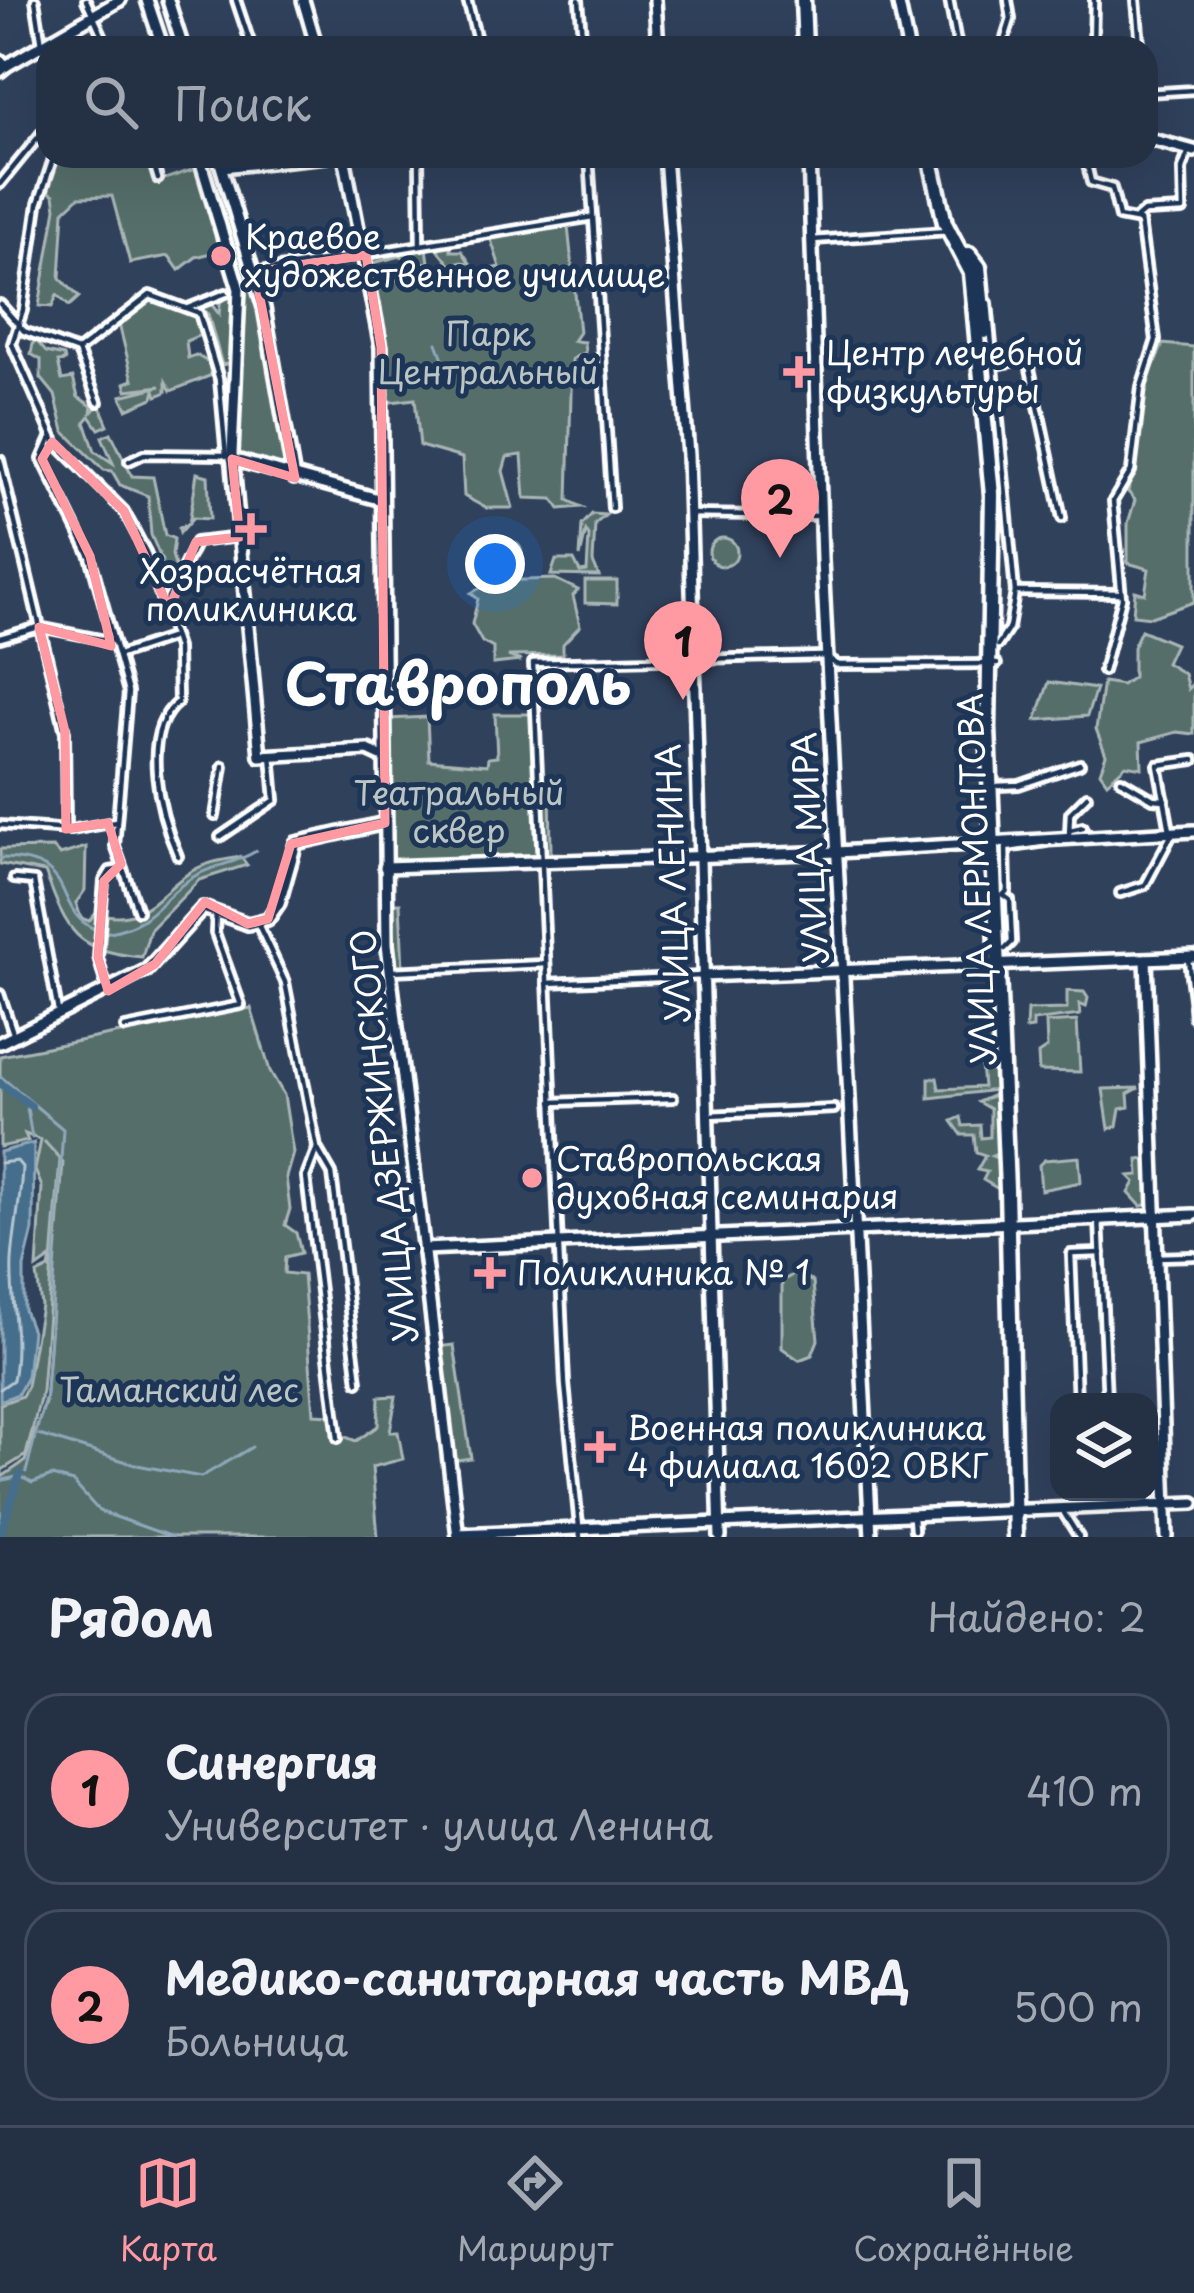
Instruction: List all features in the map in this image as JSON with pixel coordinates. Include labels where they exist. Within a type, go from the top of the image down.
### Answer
[{"type":"main road","points":[[53,36],[89,10],[120,0]]},
{"type":"main road","points":[[147,0],[159,36]]},
{"type":"main road","points":[[168,0],[180,36]]},
{"type":"main road","points":[[303,0],[314,36]]},
{"type":"main road","points":[[655,0],[657,36]]},
{"type":"main road","points":[[802,0],[804,36]]},
{"type":"main road","points":[[898,0],[906,36]]},
{"type":"main road","points":[[2,67],[36,47]]},
{"type":"main road","points":[[1158,141],[1191,150]]},
{"type":"main road","points":[[207,168],[203,170],[239,289],[230,458],[266,755],[368,750],[381,745],[385,728]]},
{"type":"main road","points":[[222,168],[256,272],[295,478]]},
{"type":"main road","name":"УЛИЦА ДЗЕРЖИНСКОГО","points":[[347,168],[381,347],[390,971],[458,1536]]},
{"type":"main road","name":"УЛИЦА ЛЕНИНА","points":[[665,168],[684,376],[720,1531]]},
{"type":"main road","name":"УЛИЦА МИРА","points":[[809,168],[821,517],[871,1537]]},
{"type":"main road","points":[[933,168],[948,231],[976,273]]},
{"type":"main road","name":"УЛИЦА ЛЕРМОНТОВА","points":[[976,273],[1001,511],[998,645],[993,664],[1002,959]]},
{"type":"main road","name":"УЛИЦА ЛЕРМОНТОВА","points":[[976,273],[993,511],[996,844],[1019,1537]]},
{"type":"main road","points":[[230,458],[382,500]]},
{"type":"main road","points":[[368,750],[385,758]]},
{"type":"main road","points":[[0,1043],[59,1017],[155,964],[199,911],[217,910],[258,924],[276,910],[292,845],[385,823]]},
{"type":"main road","points":[[385,867],[837,852],[1046,842],[1070,836],[1171,836],[1194,831]]},
{"type":"main road","points":[[702,976],[1002,959],[1146,963],[1191,957]]},
{"type":"main road","points":[[1146,963],[1167,1537]]},
{"type":"main road","points":[[424,1250],[1155,1212],[1194,1215]]},
{"type":"main road","points":[[458,1536],[720,1531],[1194,1503]]},
{"type":"street","points":[[35,0],[39,36]]},
{"type":"street","points":[[86,0],[102,36]]},
{"type":"street","points":[[236,0],[248,36]]},
{"type":"street","points":[[466,0],[476,36]]},
{"type":"street","points":[[579,0],[582,36]]},
{"type":"street","points":[[950,0],[956,36]]},
{"type":"street","points":[[1006,36],[1011,19],[1008,0]]},
{"type":"street","points":[[1093,36],[1094,0]]},
{"type":"street","points":[[1136,0],[1139,36]]},
{"type":"street","points":[[1158,92],[1194,90]]},
{"type":"street","points":[[0,184],[36,140]]},
{"type":"street","points":[[1088,168],[1091,182],[1112,188],[1119,218],[1184,210],[1182,170],[1191,150]]},
{"type":"street","points":[[50,168],[38,204],[12,344],[18,369],[52,436],[124,511],[160,586],[163,616],[178,654],[178,702],[159,721],[155,744],[165,821],[178,856]]},
{"type":"street","points":[[155,168],[158,179]]},
{"type":"street","points":[[419,168],[420,245]]},
{"type":"street","points":[[590,168],[612,508]]},
{"type":"street","points":[[256,272],[594,217]]},
{"type":"street","points":[[1103,671],[1120,614],[1113,501],[1131,471],[1141,387],[1156,340],[1137,218]]},
{"type":"street","points":[[812,239],[948,231]]},
{"type":"street","points":[[188,308],[226,293]]},
{"type":"street","points":[[78,351],[146,296],[200,315],[219,379],[230,458],[155,454],[129,461]]},
{"type":"street","points":[[982,300],[990,309],[1015,592],[1009,628],[998,645]]},
{"type":"street","points":[[0,304],[16,325],[78,351],[98,403]]},
{"type":"street","points":[[996,365],[1058,353]]},
{"type":"street","points":[[1028,359],[1062,518]]},
{"type":"street","points":[[52,436],[42,459],[89,556],[129,701],[115,846],[138,911]]},
{"type":"street","points":[[0,460],[65,732],[66,829]]},
{"type":"street","points":[[0,498],[8,496]]},
{"type":"street","points":[[689,514],[821,517]]},
{"type":"street","points":[[163,616],[196,542],[240,537]]},
{"type":"street","points":[[1015,592],[1120,592]]},
{"type":"street","points":[[0,638],[39,627],[113,641]]},
{"type":"street","points":[[119,656],[170,638]]},
{"type":"street","points":[[579,1534],[568,1439],[532,663],[828,659],[838,665],[993,664]]},
{"type":"street","points":[[220,837],[275,800],[266,755]]},
{"type":"street","points":[[1120,892],[1145,885],[1171,836],[1160,763],[1194,760]]},
{"type":"street","points":[[998,785],[1019,785],[1080,764]]},
{"type":"street","points":[[215,816],[223,766]]},
{"type":"street","points":[[1121,779],[1153,799],[1165,800]]},
{"type":"street","points":[[1070,836],[1070,813],[1088,796]]},
{"type":"street","points":[[0,825],[66,829],[116,822]]},
{"type":"street","points":[[1070,836],[1083,827]]},
{"type":"street","points":[[1003,895],[1007,891],[1006,848],[1046,842]]},
{"type":"street","points":[[108,992],[100,973],[99,939],[105,874],[126,868]]},
{"type":"street","points":[[14,879],[34,881],[59,1017]]},
{"type":"street","points":[[125,1028],[242,1005],[215,932],[217,910]]},
{"type":"street","points":[[258,924],[285,982],[317,1148],[332,1174],[358,1382]]},
{"type":"street","points":[[1191,957],[1194,1018]]},
{"type":"street","points":[[390,971],[546,964]]},
{"type":"street","points":[[547,982],[702,976]]},
{"type":"street","points":[[0,994],[14,1039]]},
{"type":"street","points":[[551,1102],[673,1098]]},
{"type":"street","points":[[707,1115],[834,1109]]},
{"type":"street","points":[[317,1148],[306,1177],[338,1438]]},
{"type":"street","points":[[1100,1218],[1107,1393]]},
{"type":"street","points":[[1077,1393],[1071,1254],[1101,1252]]},
{"type":"street","points":[[1157,1258],[1194,1256]]},
{"type":"street","points":[[1129,1501],[1129,1507]]},
{"type":"street","points":[[1062,1510],[1079,1537]]},
{"type":"street","points":[[914,1517],[914,1530]]},
{"type":"highlighted area","points":[[366,255],[381,347],[385,823],[291,844],[268,919],[248,924],[205,902],[155,964],[108,991],[98,957],[104,881],[121,864],[108,823],[66,829],[65,732],[39,627],[111,646],[90,556],[42,459],[52,442],[124,511],[169,609],[196,542],[240,537],[232,459],[295,478],[255,272]]},
{"type":"green space","points":[[52,168],[156,168],[162,180],[195,169],[223,250],[196,257],[179,270],[169,256],[130,263],[112,196],[79,197],[64,211],[60,278],[79,297],[69,306],[57,295],[52,307],[39,306],[56,208],[54,195],[43,188]]},
{"type":"green space","points":[[224,185],[252,274],[271,383],[277,389],[289,467],[285,470],[236,457],[238,272],[211,190]]},
{"type":"green space","name":"Парк Центральный","points":[[568,226],[579,332],[573,341],[584,342],[585,352],[572,359],[568,500],[582,507],[560,509],[553,499],[525,498],[522,455],[507,457],[503,471],[513,508],[486,508],[464,496],[462,458],[420,446],[415,399],[383,403],[381,391],[389,393],[380,303],[370,271],[378,268],[388,284],[404,276],[407,261],[401,256],[369,264],[367,254],[427,247],[429,263],[415,262],[410,269],[415,274],[406,275],[423,282],[452,267],[436,247],[451,244],[451,251],[462,251],[470,263],[459,262],[460,275],[500,267],[491,240],[496,231],[514,228],[513,235]]},
{"type":"green space","points":[[234,290],[231,363],[222,365],[208,314],[194,306],[209,301],[219,314],[221,295]]},
{"type":"green space","points":[[150,298],[198,319],[203,334],[186,341],[188,358],[196,355],[208,362],[212,375],[171,391],[166,382],[166,392],[157,396],[155,390],[153,398],[127,409],[121,396],[161,386],[127,390],[125,383],[133,380],[119,324]]},
{"type":"green space","points":[[34,338],[46,352],[64,356],[65,361],[58,362],[62,380],[73,378],[78,397],[92,406],[91,413],[99,404],[108,425],[99,429],[90,416],[85,422],[95,451],[113,463],[102,437],[111,433],[132,476],[153,477],[165,535],[174,539],[172,555],[179,579],[169,595],[171,581],[158,570],[162,561],[151,535],[148,496],[120,485],[112,471],[104,470],[64,431],[55,395],[41,378],[41,360],[31,354]]},
{"type":"green space","points":[[1163,344],[1194,347],[1194,602],[1151,617],[1133,615],[1135,591],[1145,594],[1149,569],[1128,563],[1128,523],[1135,500],[1128,492],[1145,387]]},
{"type":"green space","points":[[197,473],[208,476],[210,519],[189,522]]},
{"type":"green space","points":[[592,514],[606,515],[595,524],[593,562],[599,576],[551,575],[556,560],[574,560],[580,572],[587,571],[589,536],[586,531],[580,557],[582,525]]},
{"type":"green space","points":[[723,538],[733,542],[737,552],[733,562],[723,566],[713,562],[709,552],[713,542]]},
{"type":"green space","points":[[509,541],[519,544],[519,564],[509,567],[499,564],[496,554],[499,544]]},
{"type":"green space","points":[[555,579],[578,590],[573,596],[580,626],[563,644],[563,655],[508,656],[521,661],[493,664],[493,648],[482,642],[472,624],[478,599],[471,593],[493,581]]},
{"type":"green space","points":[[585,581],[617,581],[617,604],[585,603]]},
{"type":"green space","points":[[1141,630],[1175,644],[1166,663],[1184,674],[1188,689],[1194,682],[1194,734],[1177,732],[1141,742],[1142,768],[1126,765],[1107,782],[1100,772],[1106,755],[1096,729],[1103,682],[1122,685],[1133,677],[1133,647]]},
{"type":"green space","points":[[1049,682],[1096,689],[1087,716],[1036,720]]},
{"type":"green space","name":"Театральный сквер","points":[[495,714],[533,714],[537,857],[392,861],[389,719],[427,717],[429,760],[487,765],[488,758],[497,757]]},
{"type":"green space","points":[[550,783],[551,853],[612,855],[546,854],[543,795]]},
{"type":"green space","points":[[86,847],[85,890],[76,903],[81,918],[89,921],[96,913],[136,913],[205,865],[241,857],[247,865],[199,880],[150,930],[142,957],[87,943],[67,923],[45,872],[0,864],[0,849],[53,848],[60,855]]},
{"type":"green space","points":[[389,903],[400,903],[403,969],[393,963]]},
{"type":"green space","points":[[1067,991],[1084,992],[1088,998],[1086,1007],[1079,1004],[1080,1015],[1033,1021],[1033,1028],[1026,1029],[1027,1010],[1067,1009]]},
{"type":"green space","name":"Таманский лес","points":[[251,1008],[270,1071],[284,1095],[293,1153],[286,1177],[290,1209],[285,1225],[296,1233],[301,1253],[285,1257],[284,1273],[303,1275],[314,1414],[332,1415],[335,1433],[356,1441],[378,1426],[379,1397],[396,1396],[390,1432],[398,1432],[403,1459],[372,1467],[378,1537],[0,1537],[0,1404],[22,1396],[27,1386],[41,1306],[37,1274],[49,1268],[51,1258],[37,1268],[42,1187],[35,1170],[41,1140],[25,1134],[28,1141],[0,1147],[0,1056]],"holes":[[[44,1141],[63,1162],[45,1403],[25,1461],[2,1477],[2,1470],[26,1455],[42,1391],[60,1159]]]},
{"type":"green space","points":[[1077,1021],[1080,1072],[1039,1071],[1038,1054],[1047,1048],[1046,1023]]},
{"type":"green space","points":[[995,1038],[997,1090],[929,1098],[929,1078],[937,1078],[939,1089],[983,1087],[980,1053]]},
{"type":"green space","points":[[1139,1088],[1128,1094],[1129,1107],[1120,1109],[1117,1126],[1109,1129],[1103,1089]]},
{"type":"green space","points":[[994,1095],[1000,1153],[992,1156],[1001,1160],[1004,1189],[1000,1190],[983,1180],[987,1172],[977,1170],[985,1156],[976,1153],[974,1135],[962,1135],[952,1121],[961,1117],[963,1126],[980,1125],[981,1138],[990,1137],[990,1109],[978,1102]]},
{"type":"green space","points":[[1079,1157],[1081,1182],[1041,1190],[1039,1165],[1044,1160]]},
{"type":"green space","points":[[1146,1159],[1151,1204],[1141,1206],[1129,1193],[1135,1182],[1129,1176],[1139,1175],[1138,1160]]},
{"type":"green space","points":[[796,1273],[813,1282],[818,1340],[812,1355],[799,1360],[782,1348],[782,1281]]},
{"type":"green space","points":[[454,1345],[471,1458],[451,1461],[437,1347]]},
{"type":"water","points":[[34,1143],[33,1230],[24,1267],[24,1310],[32,1331],[27,1377],[18,1394],[0,1401],[0,1152]]},
{"type":"waterway","points":[[437,343],[445,364]]},
{"type":"waterway","points":[[0,858],[45,867],[56,877],[76,914],[105,933],[135,924],[200,873],[256,851]]},
{"type":"waterway","points":[[0,1076],[63,1129],[46,1394],[26,1472]]},
{"type":"waterway","points":[[0,1083],[31,1106]]},
{"type":"waterway","points":[[27,1108],[32,1138]]},
{"type":"waterway","points":[[39,1435],[137,1465],[201,1477],[252,1447]]},
{"type":"waterway","points":[[0,1534],[20,1474]]},
{"type":"waterway","points":[[18,1475],[32,1483],[52,1476],[73,1482],[99,1511],[172,1537]]},
{"type":"waterway","points":[[0,1481],[16,1477]]},
{"type":"place","name":"Краевое художественное училище","points":[[221,256]]},
{"type":"place","name":"Центр лечебной физкультуры","points":[[799,372]]},
{"type":"place","name":"Хозрасчётная поликлиника","points":[[251,529]]},
{"type":"place","name":"Медико-санитарная часть МВД","points":[[780,558]]},
{"type":"place","name":"Синергия","points":[[683,700]]},
{"type":"place","name":"Ставропольская духовная семинария","points":[[532,1178]]},
{"type":"place","name":"Поликлиника № 1","points":[[490,1273]]},
{"type":"place","name":"Военная поликлиника 4 филиала 1602 ОВКГ","points":[[600,1447]]},
{"type":"district","name":"Ставрополь","points":[[458,685]]}]
